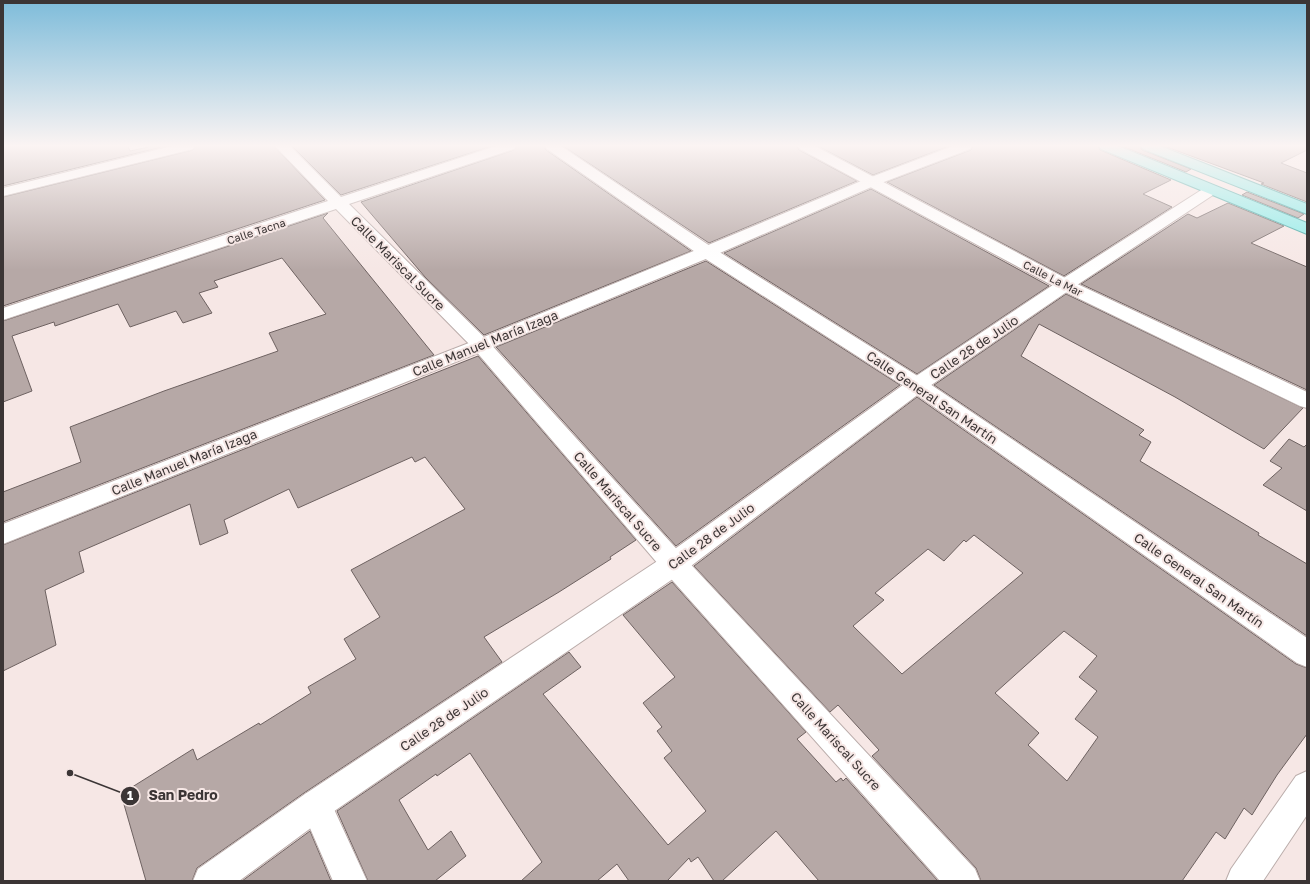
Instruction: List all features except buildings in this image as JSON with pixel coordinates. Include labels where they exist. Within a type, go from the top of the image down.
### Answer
[{"type":"main road","points":[[1204,187],[1307,229]]},
{"type":"main road","points":[[1252,187],[1307,209]]},
{"type":"street","points":[[3,192],[22,187]]},
{"type":"street","name":"Calle Mariscal Sucre","points":[[323,187],[480,345],[674,564],[963,881]]},
{"type":"street","name":"Calle Tacna","points":[[3,314],[386,187]]},
{"type":"street","name":"Calle General San Martín","points":[[612,187],[707,252],[916,386],[1307,654]]},
{"type":"street","name":"Calle Manuel María Izaga","points":[[3,534],[480,345],[707,252],[859,187]]},
{"type":"street","name":"Calle La Mar","points":[[881,187],[1065,285],[1307,401]]},
{"type":"street","name":"Calle 28 de Julio","points":[[210,881],[316,805],[674,564],[916,386],[1065,285],[1211,190]]},
{"type":"street","points":[[1243,881],[1307,787]]},
{"type":"street","points":[[316,805],[350,881]]},
{"type":"place","name":"San Pedro","points":[[70,773]]}]
